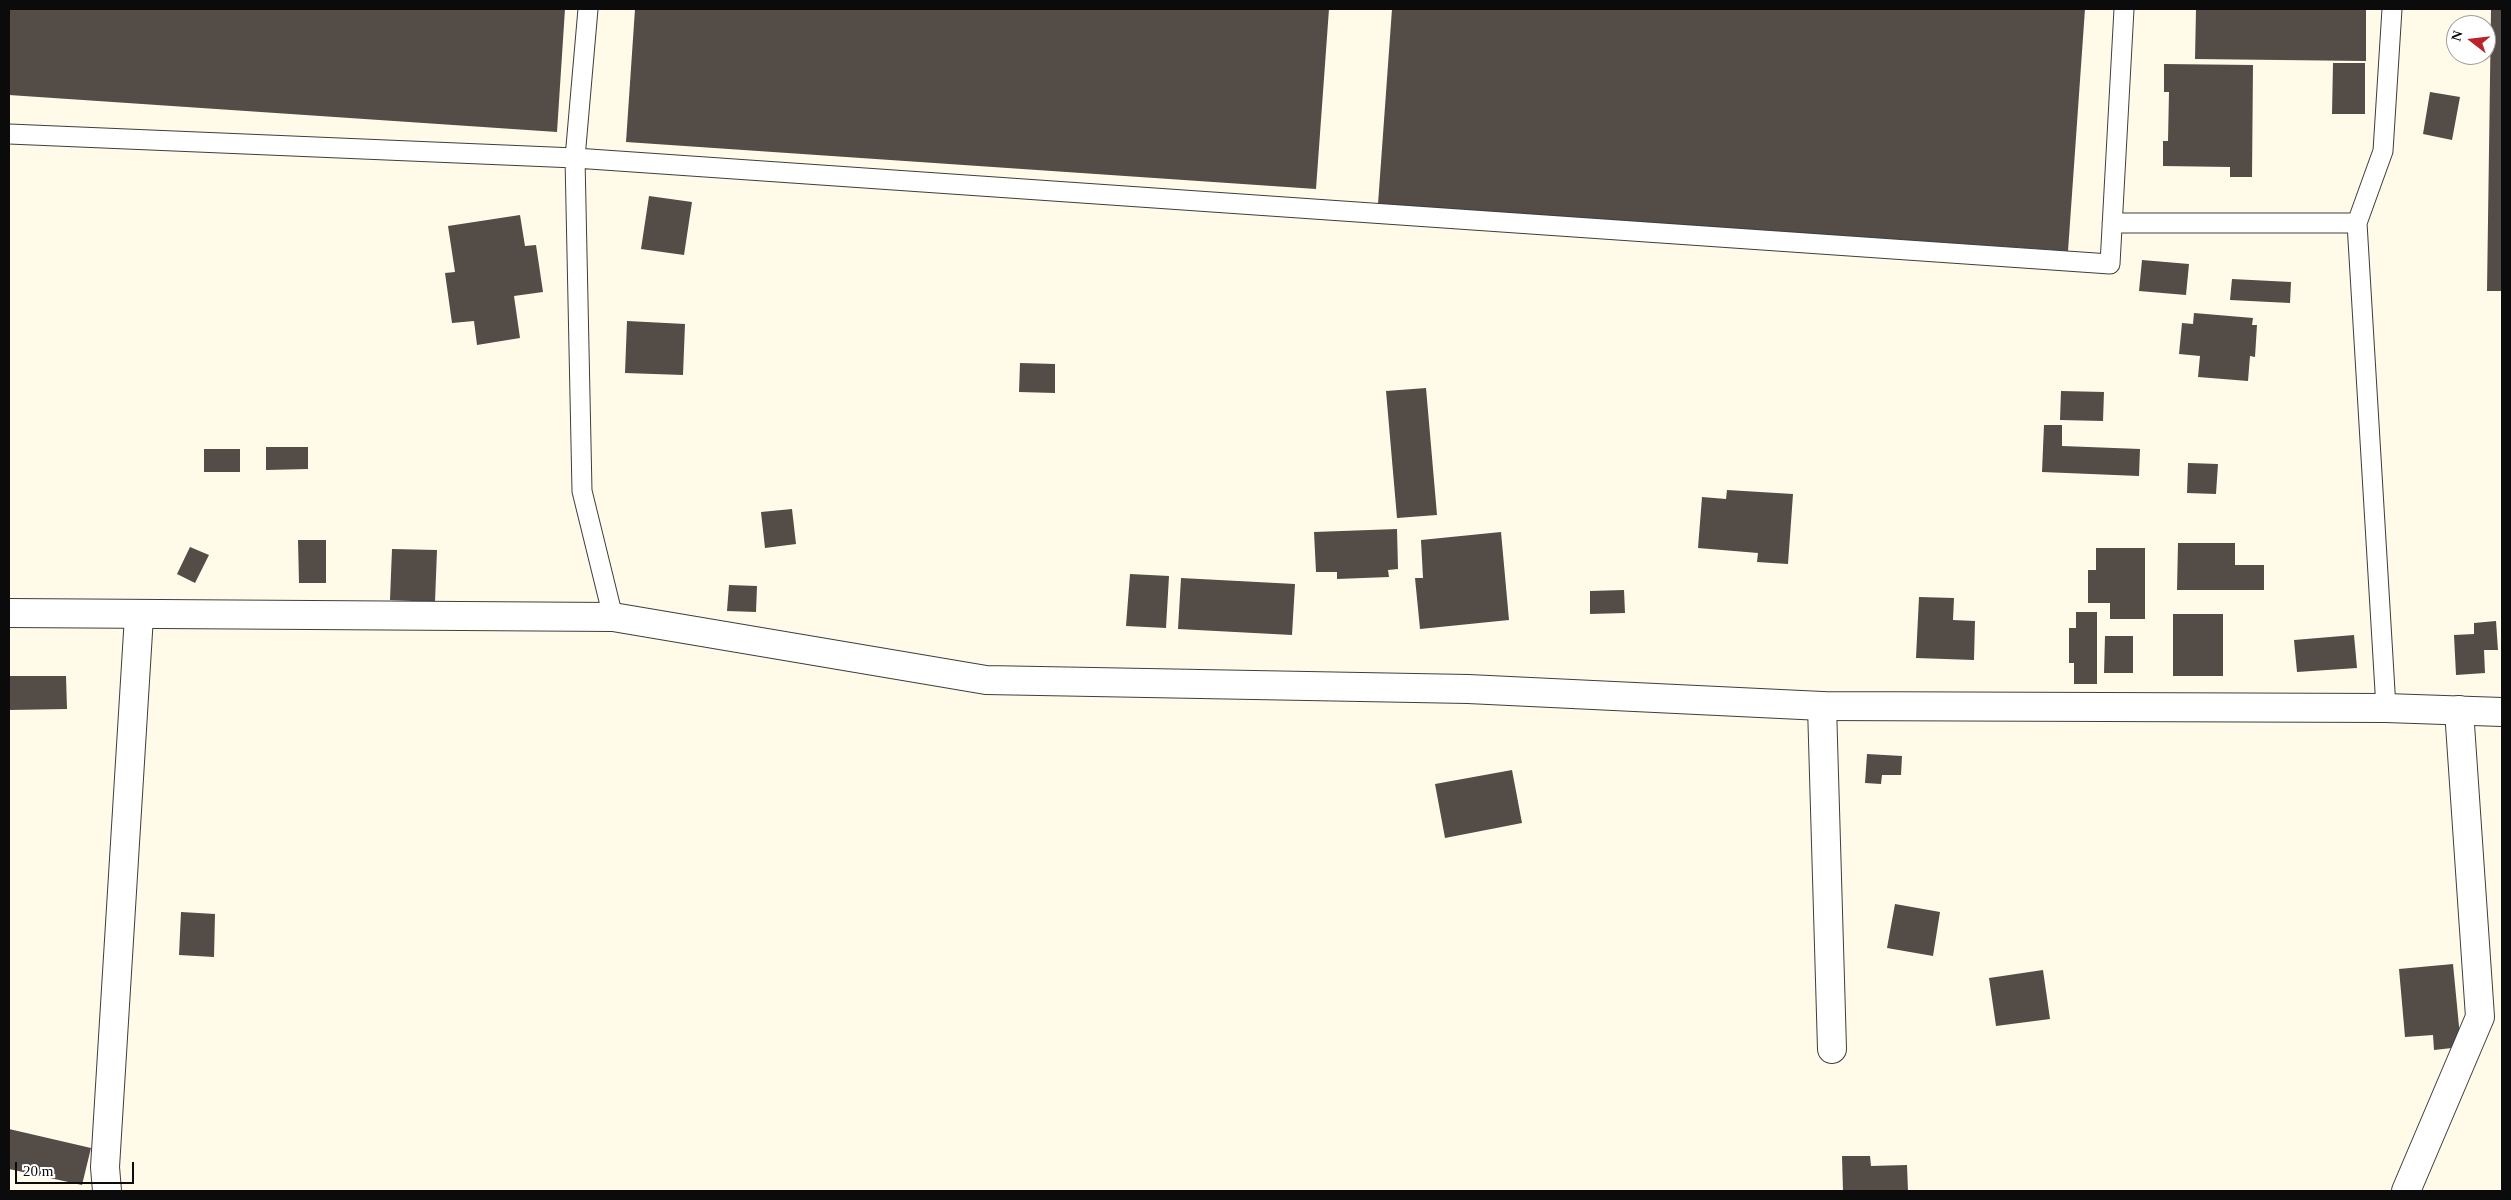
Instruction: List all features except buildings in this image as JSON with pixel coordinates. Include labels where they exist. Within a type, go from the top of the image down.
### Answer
[{"type":"street","points":[[9,613],[139,616],[613,617],[986,680],[1468,689],[1822,706],[2386,708],[2502,712]]},
{"type":"street","points":[[107,1191],[106,1158],[139,616]]},
{"type":"street","points":[[1822,706],[1832,1049]]},
{"type":"street","points":[[2406,1191],[2480,1017],[2459,710]]},
{"type":"lane","points":[[588,9],[575,158],[582,491],[613,617]]},
{"type":"lane","points":[[9,134],[575,158],[2110,264],[2124,9]]},
{"type":"lane","points":[[2386,708],[2357,223],[2383,151],[2392,9]]},
{"type":"lane","points":[[2112,224],[2357,223]]}]
